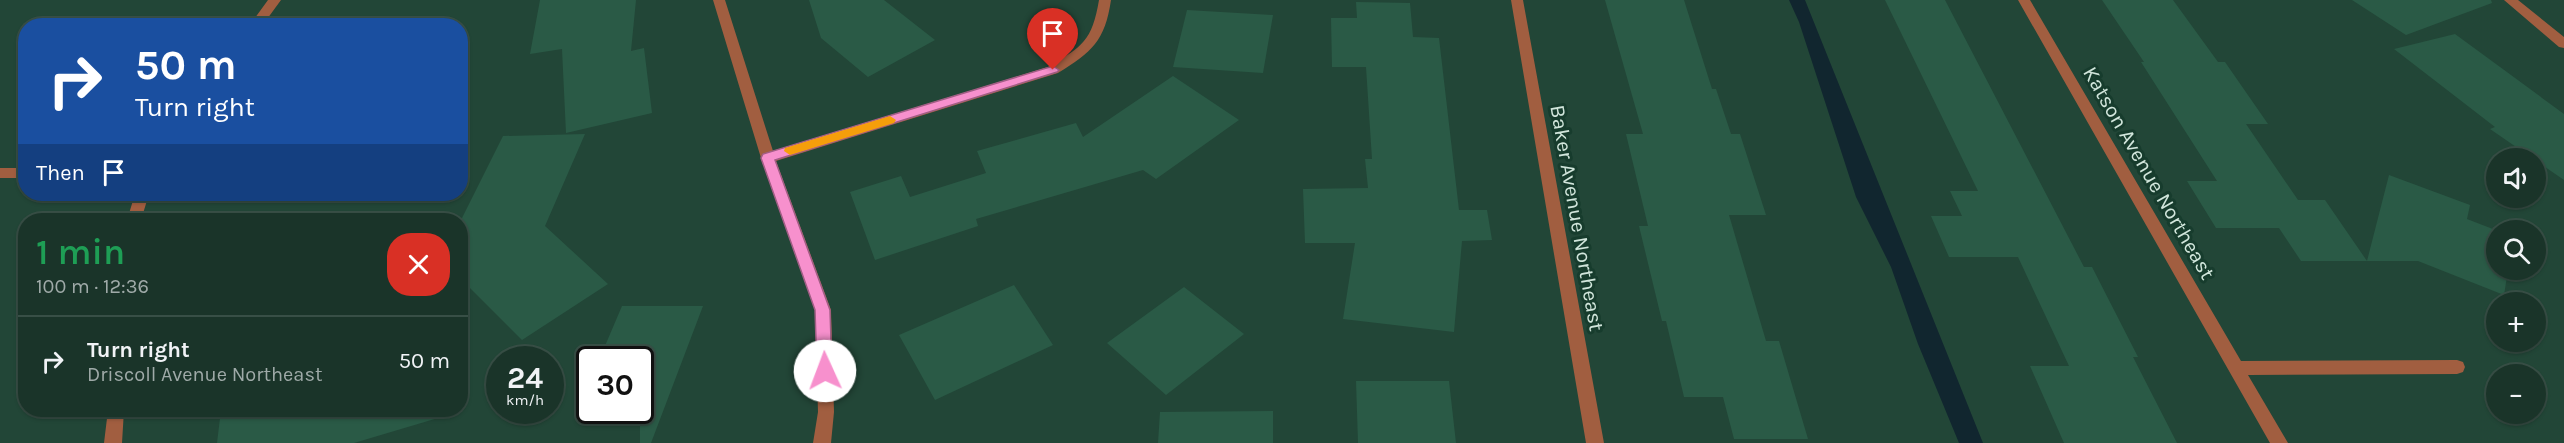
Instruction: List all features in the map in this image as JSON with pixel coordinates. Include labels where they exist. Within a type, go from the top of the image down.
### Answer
[{"type":"street","points":[[261,18],[275,0]]},
{"type":"street","points":[[719,0],[768,158],[823,310],[826,412],[822,443]]},
{"type":"street","points":[[768,158],[1053,70],[1087,49],[1101,28],[1105,0]]},
{"type":"street","name":"Baker Avenue Northeast","points":[[1517,0],[1596,443]]},
{"type":"street","name":"Katson Avenue Northeast","points":[[2024,0],[2279,443]]},
{"type":"street","points":[[2510,0],[2564,44]]},
{"type":"street","points":[[0,173],[18,173]]},
{"type":"street","points":[[2236,368],[2457,367]]},
{"type":"street","points":[[113,443],[115,417]]},
{"type":"water","points":[[1789,0],[1805,0],[1983,443],[1959,443],[1918,344],[1891,267],[1856,197],[1799,22]]},
{"type":"building","points":[[540,0],[636,0],[631,51],[644,48],[652,113],[566,133],[562,49],[530,54]]},
{"type":"building","points":[[809,0],[884,0],[935,40],[868,77],[821,38]]},
{"type":"building","points":[[1605,0],[1684,0],[1712,89],[1716,89],[1731,134],[1740,134],[1766,215],[1729,215],[1766,341],[1779,341],[1808,439],[1734,439],[1723,397],[1684,397],[1666,321],[1662,321],[1639,226],[1648,226],[1626,134],[1643,134]]},
{"type":"building","points":[[1885,0],[1945,0],[2084,267],[2092,267],[2138,357],[2133,357],[2177,443],[2064,443],[2030,366],[2069,366],[2018,257],[1949,257],[1931,216],[1962,216],[1950,191],[1978,191]]},
{"type":"building","points":[[2102,0],[2173,0],[2218,62],[2225,62],[2268,124],[2246,124],[2298,200],[2325,200],[2367,261],[2301,261],[2279,228],[2216,228],[2187,181],[2217,181],[2141,62],[2144,62]]},
{"type":"building","points":[[2352,0],[2491,0],[2492,3],[2406,35]]},
{"type":"building","points":[[1356,2],[1410,3],[1413,37],[1439,38],[1459,210],[1487,210],[1492,240],[1462,241],[1454,332],[1343,319],[1355,243],[1305,243],[1303,189],[1368,188],[1365,159],[1372,159],[1366,67],[1332,67],[1331,18],[1357,18]]},
{"type":"building","points":[[1187,10],[1273,15],[1263,73],[1173,67]]},
{"type":"building","points":[[2455,34],[2564,114],[2564,180],[2546,168],[2546,148],[2518,148],[2490,129],[2495,127],[2394,49]]},
{"type":"building","points":[[1173,76],[1239,120],[1156,179],[1143,170],[976,219],[978,226],[875,260],[850,192],[901,176],[910,197],[986,173],[977,151],[1076,123],[1083,137]]},
{"type":"building","points":[[585,134],[545,226],[608,284],[522,340],[468,286],[468,213],[464,213],[503,136]]},
{"type":"building","points":[[2389,175],[2470,205],[2467,219],[2486,226],[2486,280],[2506,280],[2504,292],[2496,292],[2418,261],[2367,261]]},
{"type":"building","points":[[1014,285],[1053,345],[935,400],[899,335]]},
{"type":"building","points":[[1184,287],[1244,334],[1166,395],[1107,343]]},
{"type":"building","points":[[622,306],[703,306],[651,443],[640,443],[640,424],[654,424],[654,346],[605,346]]},
{"type":"building","points":[[1356,381],[1449,381],[1456,443],[1358,443]]},
{"type":"building","points":[[1273,411],[1273,443],[1158,443],[1160,412]]},
{"type":"building","points":[[220,417],[438,418],[354,443],[217,443]]},
{"type":"slow traffic","points":[[790,151],[890,120]]},
{"type":"route","points":[[825,371],[823,310],[768,158],[1053,70]]}]
